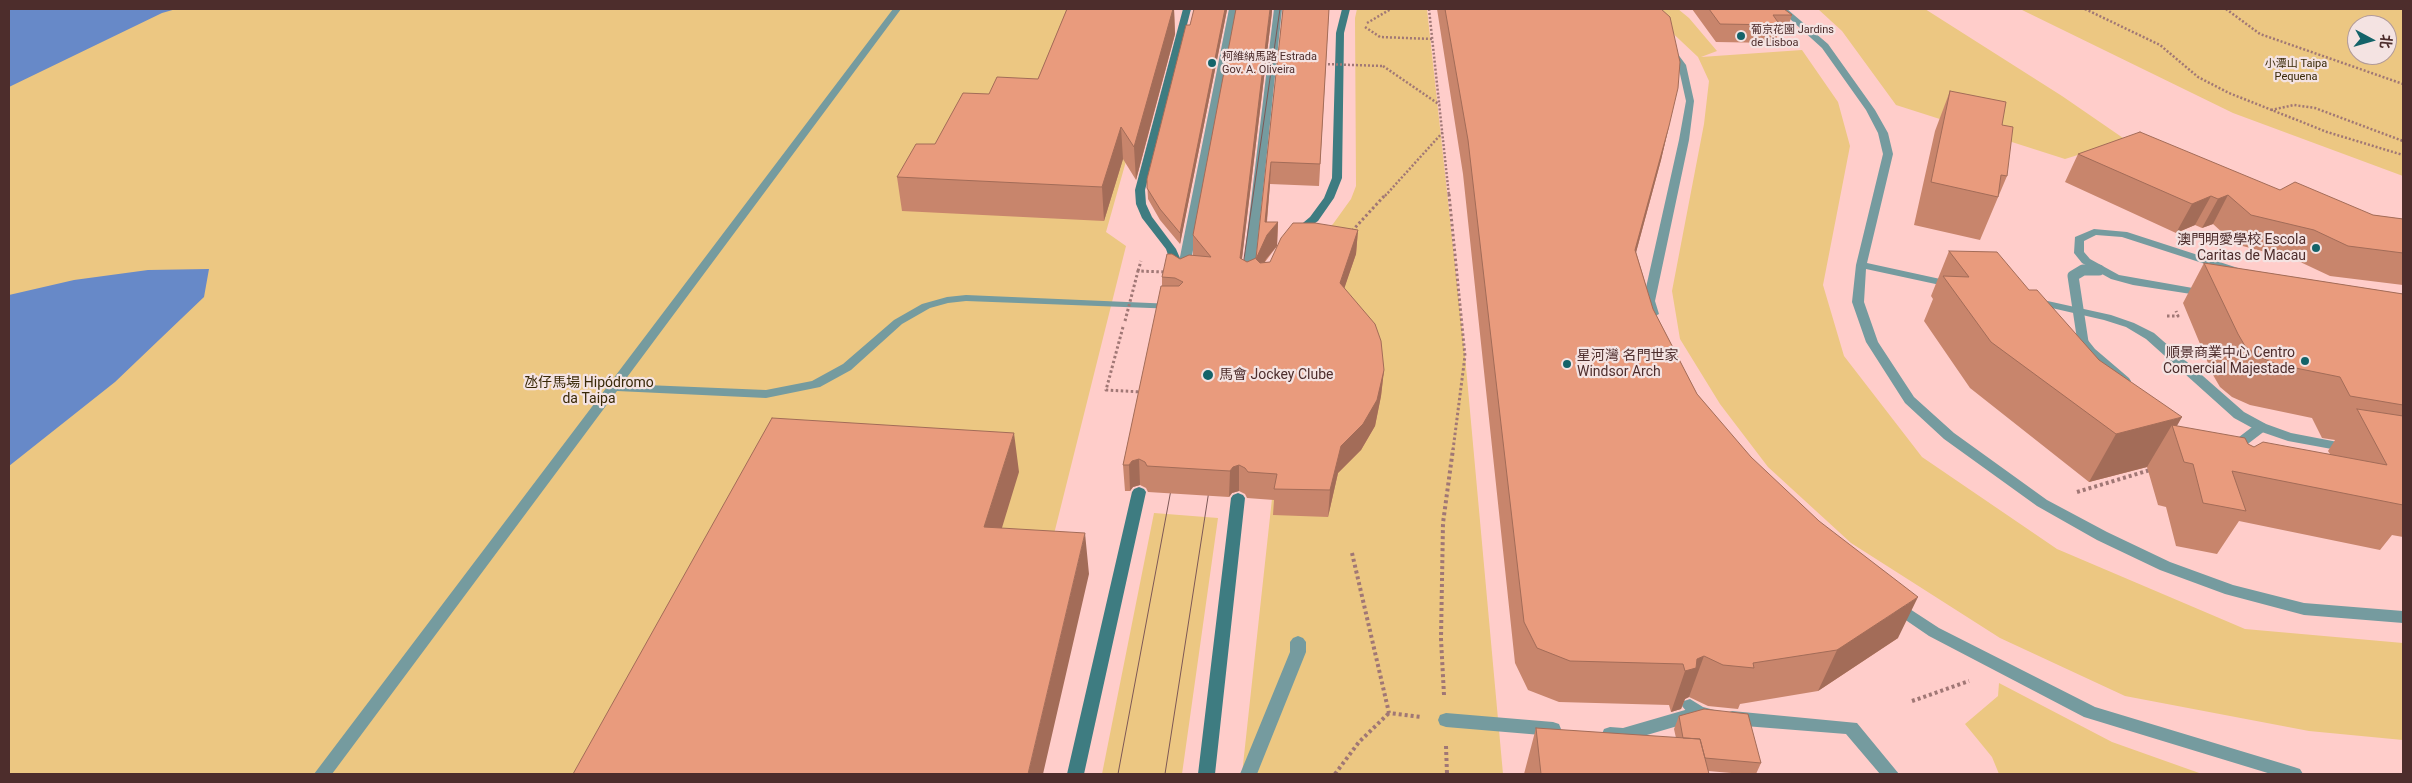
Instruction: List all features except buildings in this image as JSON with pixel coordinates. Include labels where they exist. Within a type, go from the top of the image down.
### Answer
[{"type":"main road","points":[[1181,279],[1178,265],[1171,249],[1147,218],[1141,204],[1140,190],[1188,9]]},
{"type":"main road","points":[[1291,238],[1314,219],[1329,198],[1336,178],[1340,33],[1346,9]]},
{"type":"main road","points":[[1075,774],[1139,492]]},
{"type":"main road","points":[[1206,774],[1238,498]]},
{"type":"street","points":[[322,774],[897,9]]},
{"type":"street","points":[[1181,279],[1233,9]]},
{"type":"street","points":[[1247,282],[1278,9]]},
{"type":"street","points":[[1784,9],[1824,46],[1870,110],[1883,133],[1888,154],[1861,265],[1858,302],[1872,342],[1910,400],[1957,442],[2042,502],[2102,536],[2165,566],[2230,590],[2304,609],[2403,617]]},
{"type":"street","points":[[1658,329],[1649,301],[1684,140],[1690,101],[1682,64],[1665,42]]},
{"type":"street","points":[[2220,296],[2133,282],[2099,270],[2086,261],[2079,253],[2078,239],[2094,232],[2123,234],[2246,273]]},
{"type":"street","points":[[1861,265],[1965,287]]},
{"type":"street","points":[[2099,270],[2083,270],[2073,276],[2083,342],[2132,387]]},
{"type":"street","points":[[612,387],[766,394],[816,384],[847,367],[898,322],[926,306],[947,300],[966,298],[1175,308]]},
{"type":"street","points":[[2022,299],[2107,317],[2130,325],[2150,336],[2239,415],[2261,427],[2288,437],[2365,451]]},
{"type":"street","points":[[2222,460],[2224,455],[2261,427]]},
{"type":"street","points":[[1885,598],[1934,632],[2002,669],[2090,712],[2294,774]]},
{"type":"street","points":[[1248,774],[1298,652],[1298,642]]},
{"type":"street","points":[[1594,732],[1623,735],[1694,709],[1851,728],[1890,774]]},
{"type":"street","points":[[1446,720],[1574,731]]},
{"type":"path","points":[[1390,9],[1363,25],[1380,37],[1432,39]]},
{"type":"path","points":[[1429,9],[1465,356],[1443,523],[1441,639],[1447,774]]},
{"type":"path","points":[[2085,9],[2160,45],[2198,77],[2229,93],[2327,132],[2403,155]]},
{"type":"path","points":[[2226,9],[2260,34],[2403,84]]},
{"type":"path","points":[[1264,62],[1289,63]]},
{"type":"path","points":[[1316,64],[1383,66],[1440,106]]},
{"type":"path","points":[[2270,110],[2294,105],[2315,108],[2403,141]]},
{"type":"path","points":[[1347,237],[1443,132]]},
{"type":"path","points":[[1141,261],[1106,390],[1150,393]]},
{"type":"path","points":[[1138,271],[1166,272]]},
{"type":"path","points":[[2042,502],[2154,469]]},
{"type":"path","points":[[1352,553],[1389,713]]},
{"type":"path","points":[[1912,701],[2002,669]]},
{"type":"path","points":[[1389,713],[1446,720]]},
{"type":"path","points":[[1335,774],[1359,742],[1389,713]]},
{"type":"green space","name":"氹仔馬場 Hipódromo da Taipa","points":[[9,9],[1169,9],[1106,232],[1126,246],[994,774],[9,774]]},
{"type":"green space","points":[[1357,9],[1427,9],[1465,356],[1503,774],[1242,774],[1297,269],[1312,244],[1333,224],[1351,199],[1356,186],[1355,18]]},
{"type":"green space","points":[[1647,9],[1678,9],[1689,18],[1717,51],[1701,57],[1802,50],[1838,102],[1850,146],[1823,285],[1844,356],[1922,457],[2057,549],[2245,629],[2403,643],[2403,740],[2309,731],[2125,696],[2000,638],[1851,543],[1768,467],[1720,404],[1680,339],[1672,291],[1704,124],[1709,81],[1698,57]]},
{"type":"green space","points":[[1818,9],[1925,9],[2062,96],[2126,140],[2065,159],[1896,105],[1842,31]]},
{"type":"green space","name":"小潭山 Taipa Pequena","points":[[2020,9],[2403,9],[2403,176],[2233,113]]},
{"type":"green space","points":[[1154,513],[1218,518],[1182,774],[1102,774]]},
{"type":"green space","points":[[1999,683],[2112,742],[2202,774],[1999,774],[1992,757],[1965,724],[1998,696]]},
{"type":"water","points":[[9,9],[176,9],[162,13],[9,87]]},
{"type":"water","points":[[209,269],[204,297],[115,382],[9,466],[9,295],[74,280],[148,270]]},
{"type":"tram line","points":[[1242,273],[1280,9]]},
{"type":"tram line","points":[[1118,774],[1173,479]]},
{"type":"tram line","points":[[1165,774],[1210,484]]},
{"type":"place","name":"葡京花園 Jardins de Lisboa","points":[[1741,36]]},
{"type":"place","name":"柯維納馬路 Estrada Gov. A. Oliveira","points":[[1212,63]]},
{"type":"place","name":"澳門明愛學校 Escola Caritas de Macau","points":[[2316,248]]},
{"type":"place","name":"順景商業中心 Centro Comercial Majestade","points":[[2305,361]]},
{"type":"place","name":"星河灣 名門世家 Windsor Arch","points":[[1567,364]]},
{"type":"place","name":"馬會 Jockey Clube","points":[[1208,375]]}]
